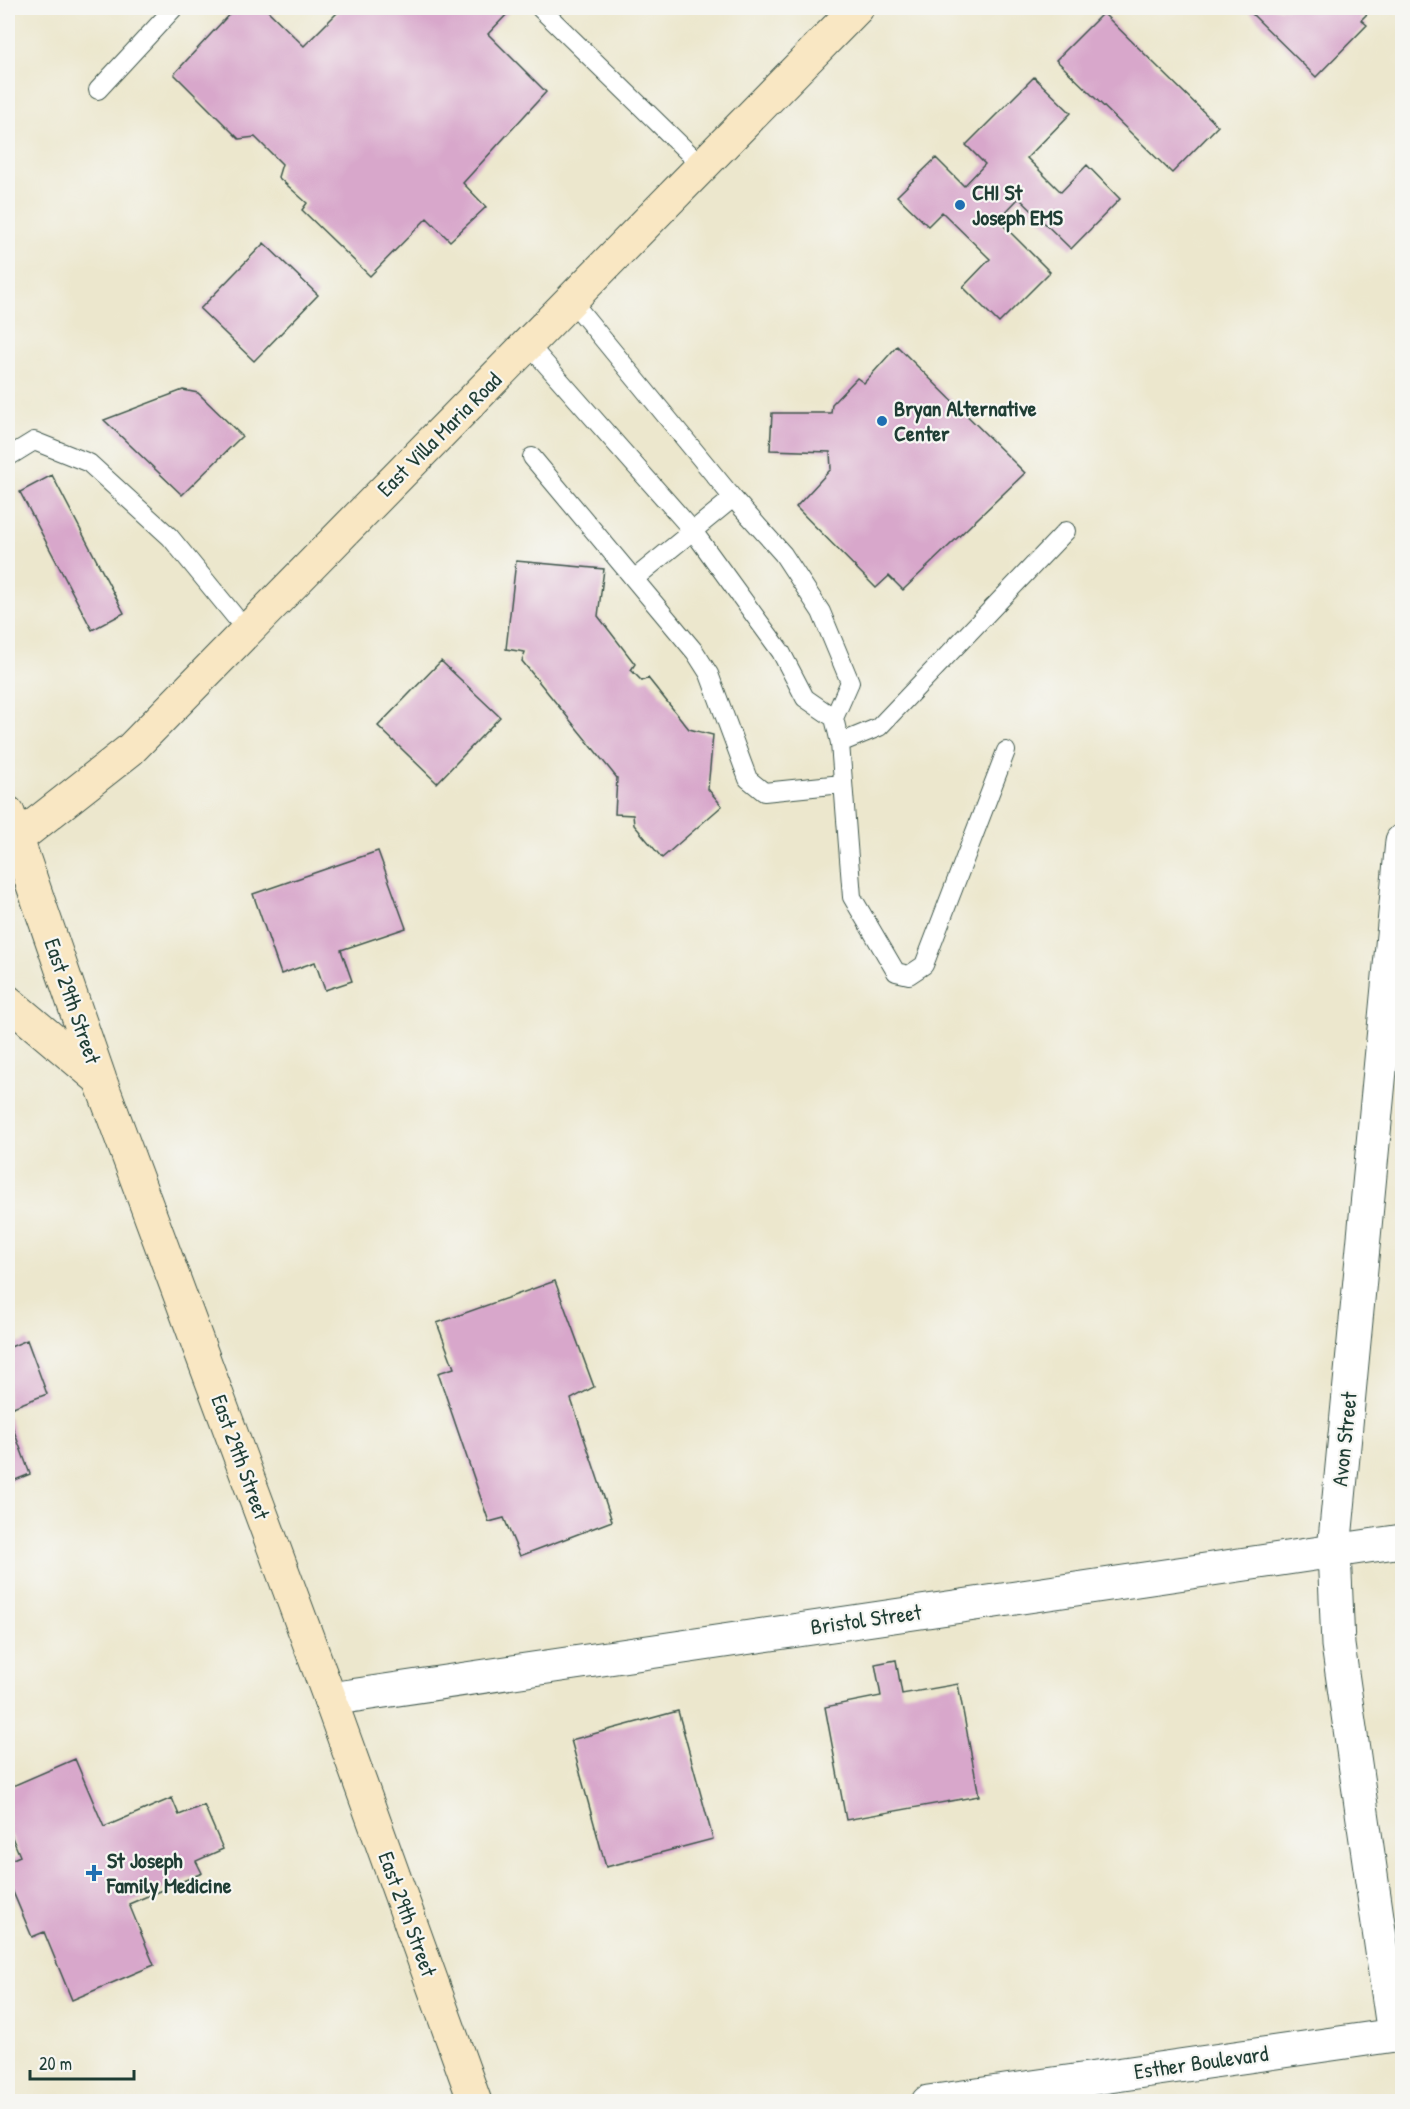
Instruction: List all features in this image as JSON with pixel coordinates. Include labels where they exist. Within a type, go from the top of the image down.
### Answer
[{"type":"main road","name":"East Villa Maria Road","points":[[11,833],[130,750],[857,8]]},
{"type":"main road","name":"East 29th Street","points":[[11,833],[100,1080],[330,1699],[475,2102]]},
{"type":"main road","points":[[8,1002],[100,1080]]},
{"type":"street","name":"Avon Street","points":[[1398,2034],[1338,1645],[1334,1550],[1402,841]]},
{"type":"street","name":"Bristol Street","points":[[330,1699],[1402,1541]]},
{"type":"street","name":"Esther Boulevard","points":[[928,2102],[1398,2034]]},
{"type":"lane","points":[[98,90],[174,8]]},
{"type":"lane","points":[[540,8],[702,166]]},
{"type":"lane","points":[[571,300],[733,498],[783,554],[821,612],[850,682],[834,718],[840,743],[852,897],[896,972],[909,975],[924,965],[1006,751]]},
{"type":"lane","points":[[528,344],[693,531],[781,652],[805,698],[834,718]]},
{"type":"lane","points":[[8,457],[34,441],[89,463],[170,537],[246,630]]},
{"type":"lane","points":[[532,457],[695,652],[709,674],[748,779],[764,792],[842,784]]},
{"type":"lane","points":[[634,579],[733,498]]},
{"type":"lane","points":[[840,743],[879,727],[1066,531]]},
{"type":"building","points":[[235,8],[265,8],[304,46],[342,8],[504,8],[509,12],[488,34],[546,92],[463,183],[486,207],[450,241],[427,218],[370,276],[302,210],[307,203],[278,177],[282,164],[255,137],[239,139],[174,74]]},
{"type":"building","points":[[1248,8],[1361,8],[1367,14],[1361,20],[1367,25],[1316,77]]},
{"type":"building","points":[[1103,13],[1218,126],[1172,173],[1056,60]]},
{"type":"building","name":"CHI St Joseph EMS","points":[[1034,77],[1071,113],[1027,158],[1061,192],[1087,165],[1120,199],[1071,249],[1019,198],[998,220],[1050,272],[999,323],[963,287],[990,259],[942,212],[928,226],[897,196],[936,158],[964,186],[985,164],[966,145]]},
{"type":"building","points":[[264,243],[318,295],[254,361],[200,309]]},
{"type":"building","points":[[897,346],[1025,473],[903,590],[889,576],[876,588],[796,507],[831,469],[830,452],[770,450],[772,413],[831,413],[832,404],[857,378],[864,383]]},
{"type":"building","points":[[183,390],[198,393],[242,436],[182,495],[104,420]]},
{"type":"building","points":[[52,475],[124,613],[92,630],[20,492]]},
{"type":"building","points":[[516,561],[604,569],[598,616],[635,664],[631,670],[642,681],[648,678],[689,729],[713,735],[708,789],[722,806],[662,858],[634,825],[633,815],[615,814],[617,778],[522,661],[525,652],[506,649]]},
{"type":"building","points":[[441,661],[500,717],[437,783],[378,726]]},
{"type":"building","points":[[378,851],[406,928],[341,950],[352,981],[325,990],[315,962],[281,974],[253,894]]},
{"type":"building","points":[[555,1281],[594,1387],[571,1399],[612,1521],[520,1556],[504,1518],[489,1522],[438,1373],[454,1368],[437,1323]]},
{"type":"building","points":[[27,1340],[47,1394],[8,1409],[8,1348]]},
{"type":"building","points":[[8,1415],[30,1474],[8,1483]]},
{"type":"building","points":[[896,1660],[902,1694],[958,1684],[979,1796],[846,1820],[825,1707],[881,1696],[875,1664]]},
{"type":"building","points":[[678,1711],[713,1839],[606,1867],[571,1740]]},
{"type":"building","points":[[75,1759],[104,1827],[172,1798],[179,1815],[204,1805],[223,1849],[196,1861],[202,1873],[129,1904],[154,1965],[72,2000],[44,1932],[32,1937],[8,1880],[8,1861],[20,1856],[8,1828],[8,1788]]},
{"type":"place","name":"CHI St Joseph EMS","points":[[960,205]]},
{"type":"place","name":"Bryan Alternative Center","points":[[882,421]]},
{"type":"place","name":"St Joseph Family Medicine","points":[[94,1873]]}]
